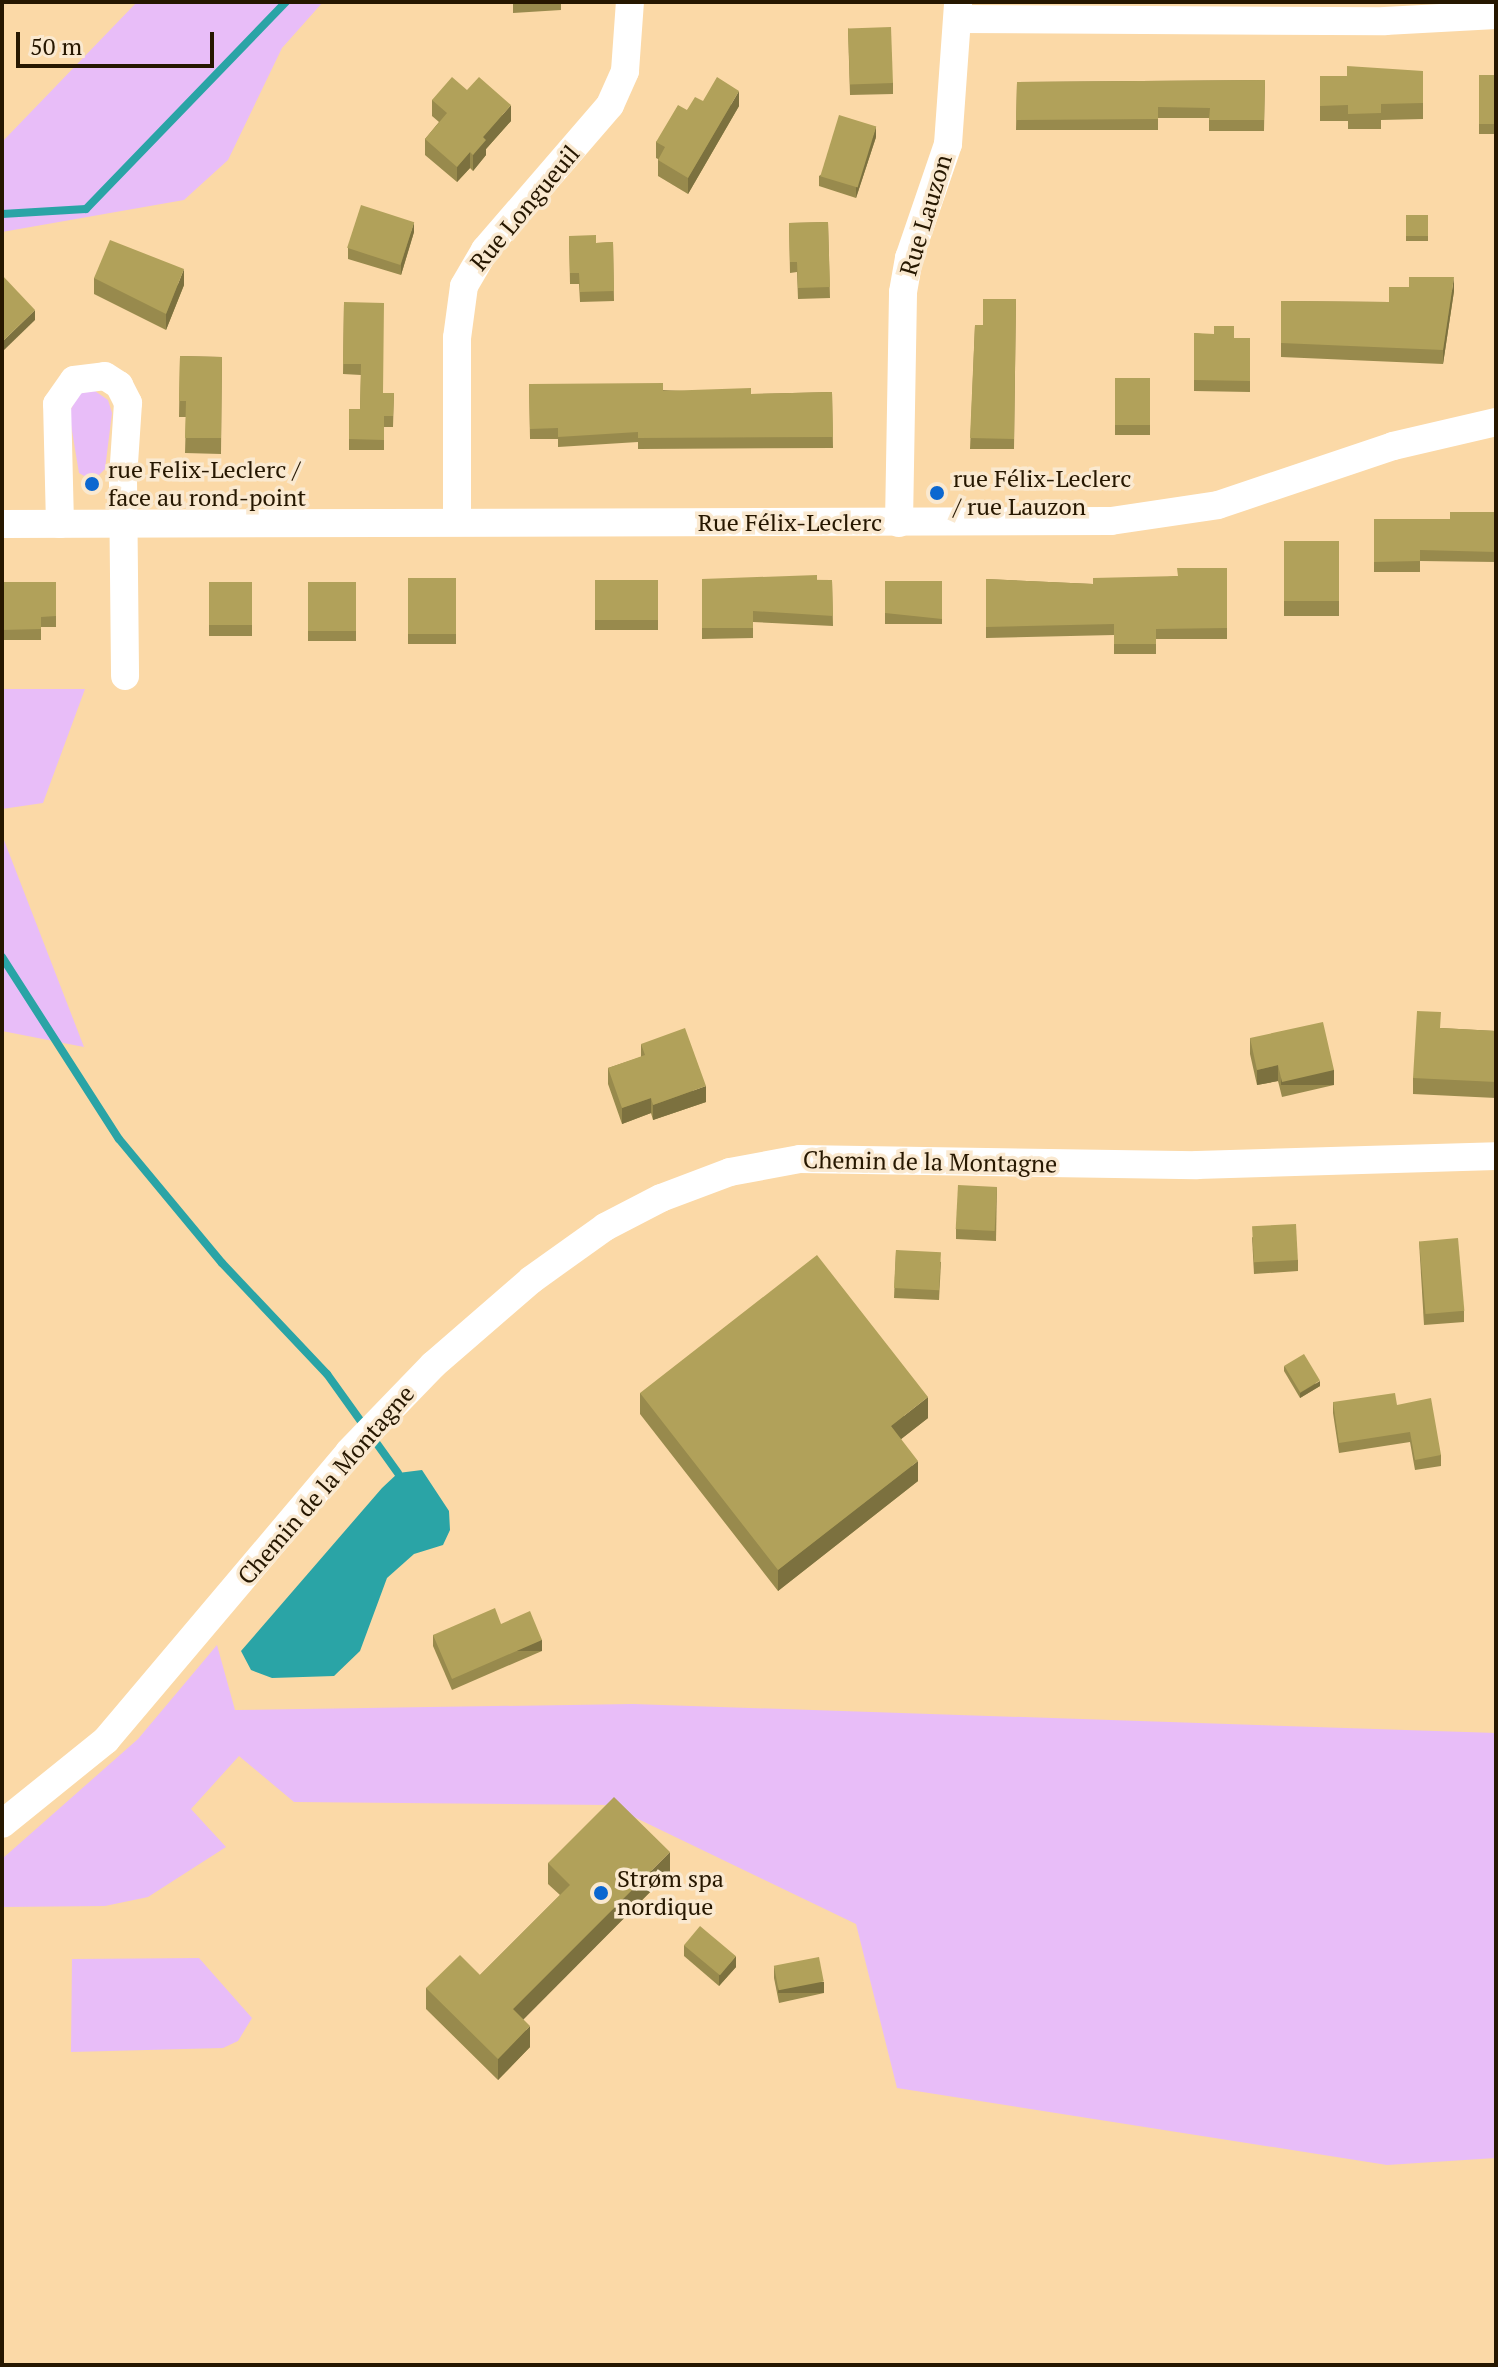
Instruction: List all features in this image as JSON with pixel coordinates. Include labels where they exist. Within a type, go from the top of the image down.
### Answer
[{"type":"street","name":"Rue Longueuil","points":[[457,522],[457,338],[464,286],[485,250],[610,105],[625,71],[630,2]]},
{"type":"street","points":[[958,10],[1496,15]]},
{"type":"street","name":"Rue Lauzon","points":[[899,523],[903,292],[909,258],[948,144],[958,10]]},
{"type":"street","points":[[60,524],[55,414],[66,387],[86,375],[112,379],[128,403],[125,676]]},
{"type":"street","name":"Rue Félix-Leclerc","points":[[2,524],[1059,524],[1192,510],[1442,434],[1496,422]]},
{"type":"street","name":"Rue Félix-Leclerc","points":[[1442,434],[1496,435]]},
{"type":"street","name":"Chemin de la Montagne","points":[[2,1824],[106,1740],[349,1452],[387,1412],[478,1324],[577,1246],[631,1212],[730,1172],[846,1157],[1197,1165],[1496,1156]]},
{"type":"shaded area","points":[[137,2],[323,2],[282,48],[228,160],[184,200],[2,232],[2,142]]},
{"type":"shaded area","points":[[95,391],[108,400],[112,413],[105,469],[93,481],[79,473],[69,413],[79,393]]},
{"type":"shaded area","points":[[2,689],[85,689],[43,803],[2,809]]},
{"type":"shaded area","points":[[2,835],[84,1047],[2,1031]]},
{"type":"shaded area","points":[[217,1645],[235,1710],[633,1704],[1496,1733],[1496,2158],[1387,2165],[897,2088],[856,1924],[609,1805],[294,1802],[239,1756],[191,1809],[226,1847],[148,1897],[105,1906],[2,1907],[2,1859],[138,1739]]},
{"type":"shaded area","points":[[199,1958],[252,2018],[238,2041],[223,2048],[71,2052],[72,1959]]},
{"type":"water","points":[[422,1470],[449,1511],[450,1530],[443,1545],[414,1554],[387,1578],[360,1651],[334,1676],[272,1678],[251,1670],[241,1651],[382,1488],[398,1473]]},
{"type":"building","points":[[891,27],[893,83],[850,84],[848,29]]},
{"type":"building","points":[[1347,66],[1423,71],[1423,103],[1381,104],[1381,113],[1348,114],[1348,105],[1320,106],[1320,76],[1347,76]]},
{"type":"building","points":[[1479,75],[1496,75],[1496,124],[1479,124]]},
{"type":"building","points":[[452,77],[467,90],[479,77],[511,105],[483,137],[486,140],[473,155],[470,152],[457,167],[425,139],[447,113],[432,100]]},
{"type":"building","points":[[717,77],[739,91],[688,178],[658,160],[665,147],[656,142],[678,105],[687,110],[695,97],[703,101]]},
{"type":"building","points":[[1265,80],[1264,120],[1209,120],[1210,108],[1158,107],[1158,119],[1016,120],[1017,82]]},
{"type":"building","points":[[839,115],[876,126],[858,188],[820,176]]},
{"type":"building","points":[[361,205],[414,222],[400,265],[347,248]]},
{"type":"building","points":[[1406,215],[1428,215],[1428,236],[1406,236]]},
{"type":"building","points":[[828,222],[830,287],[798,288],[797,262],[790,262],[789,223]]},
{"type":"building","points":[[596,235],[596,243],[613,242],[614,291],[580,292],[579,273],[570,273],[569,236]]},
{"type":"building","points":[[110,240],[184,269],[166,314],[94,278]]},
{"type":"building","points":[[2,275],[35,310],[2,342]]},
{"type":"building","points":[[1409,277],[1454,277],[1443,350],[1281,343],[1281,301],[1389,302],[1389,287],[1409,287]]},
{"type":"building","points":[[983,299],[1016,299],[1014,439],[970,438],[975,325],[983,325]]},
{"type":"building","points":[[344,302],[384,303],[383,393],[394,393],[393,416],[384,416],[384,440],[349,439],[349,409],[360,409],[361,364],[343,364]]},
{"type":"building","points":[[1214,326],[1234,326],[1234,338],[1250,338],[1250,381],[1194,380],[1194,333],[1214,334]]},
{"type":"building","points":[[180,356],[222,357],[221,438],[185,438],[186,401],[179,401]]},
{"type":"building","points":[[1115,378],[1150,378],[1150,425],[1115,425]]},
{"type":"building","points":[[663,383],[663,391],[751,388],[751,394],[832,392],[833,437],[638,438],[638,432],[558,437],[558,428],[530,429],[529,384]]},
{"type":"building","points":[[1450,512],[1496,512],[1496,552],[1420,550],[1420,561],[1374,562],[1374,519],[1450,519]]},
{"type":"building","points":[[1284,541],[1339,541],[1339,601],[1284,601]]},
{"type":"building","points":[[1177,568],[1227,568],[1227,628],[1156,629],[1156,644],[1114,644],[1114,624],[986,627],[986,579],[1093,584],[1093,578],[1178,576]]},
{"type":"building","points":[[817,575],[817,580],[832,580],[833,616],[753,611],[753,628],[702,628],[702,579]]},
{"type":"building","points":[[408,578],[456,578],[456,634],[408,634]]},
{"type":"building","points":[[595,580],[658,580],[658,620],[595,620]]},
{"type":"building","points":[[885,581],[942,581],[942,619],[885,613]]},
{"type":"building","points":[[2,582],[56,582],[56,616],[41,617],[41,629],[2,630]]},
{"type":"building","points":[[209,582],[252,582],[252,625],[209,625]]},
{"type":"building","points":[[308,582],[356,582],[356,631],[308,631]]},
{"type":"building","points":[[1417,1011],[1441,1012],[1440,1028],[1496,1031],[1496,1082],[1413,1078]]},
{"type":"building","points":[[1323,1022],[1334,1070],[1282,1082],[1278,1065],[1257,1070],[1250,1038]]},
{"type":"building","points":[[685,1028],[706,1086],[653,1105],[651,1098],[622,1108],[608,1068],[645,1055],[641,1044]]},
{"type":"building","points":[[958,1185],[997,1187],[995,1231],[956,1229]]},
{"type":"building","points":[[1296,1224],[1298,1260],[1254,1262],[1252,1226]]},
{"type":"building","points":[[1458,1238],[1464,1311],[1426,1314],[1419,1241]]},
{"type":"building","points":[[896,1250],[941,1252],[939,1290],[894,1288]]},
{"type":"building","points":[[817,1255],[928,1397],[891,1426],[918,1461],[778,1570],[640,1393]]},
{"type":"building","points":[[1304,1354],[1320,1381],[1300,1392],[1284,1366]]},
{"type":"building","points":[[1395,1393],[1397,1405],[1431,1398],[1441,1455],[1415,1460],[1410,1432],[1339,1443],[1333,1402]]},
{"type":"building","points":[[495,1608],[501,1624],[530,1611],[542,1640],[452,1679],[433,1635]]},
{"type":"building","points":[[614,1797],[670,1852],[513,2009],[530,2026],[498,2059],[426,1988],[460,1955],[480,1975],[570,1885],[548,1863]]},
{"type":"building","points":[[700,1926],[736,1956],[720,1975],[684,1945]]},
{"type":"building","points":[[819,1957],[824,1982],[779,1990],[774,1966]]},
{"type":"waterway","points":[[2,214],[86,209],[286,2]]},
{"type":"waterway","points":[[2,957],[119,1139],[222,1263],[327,1374],[398,1473]]},
{"type":"place","name":"rue Felix-Leclerc / face au rond-point","points":[[92,484]]},
{"type":"place","name":"rue Félix-Leclerc / rue Lauzon","points":[[937,493]]},
{"type":"place","name":"Strøm spa nordique","points":[[601,1893]]}]
